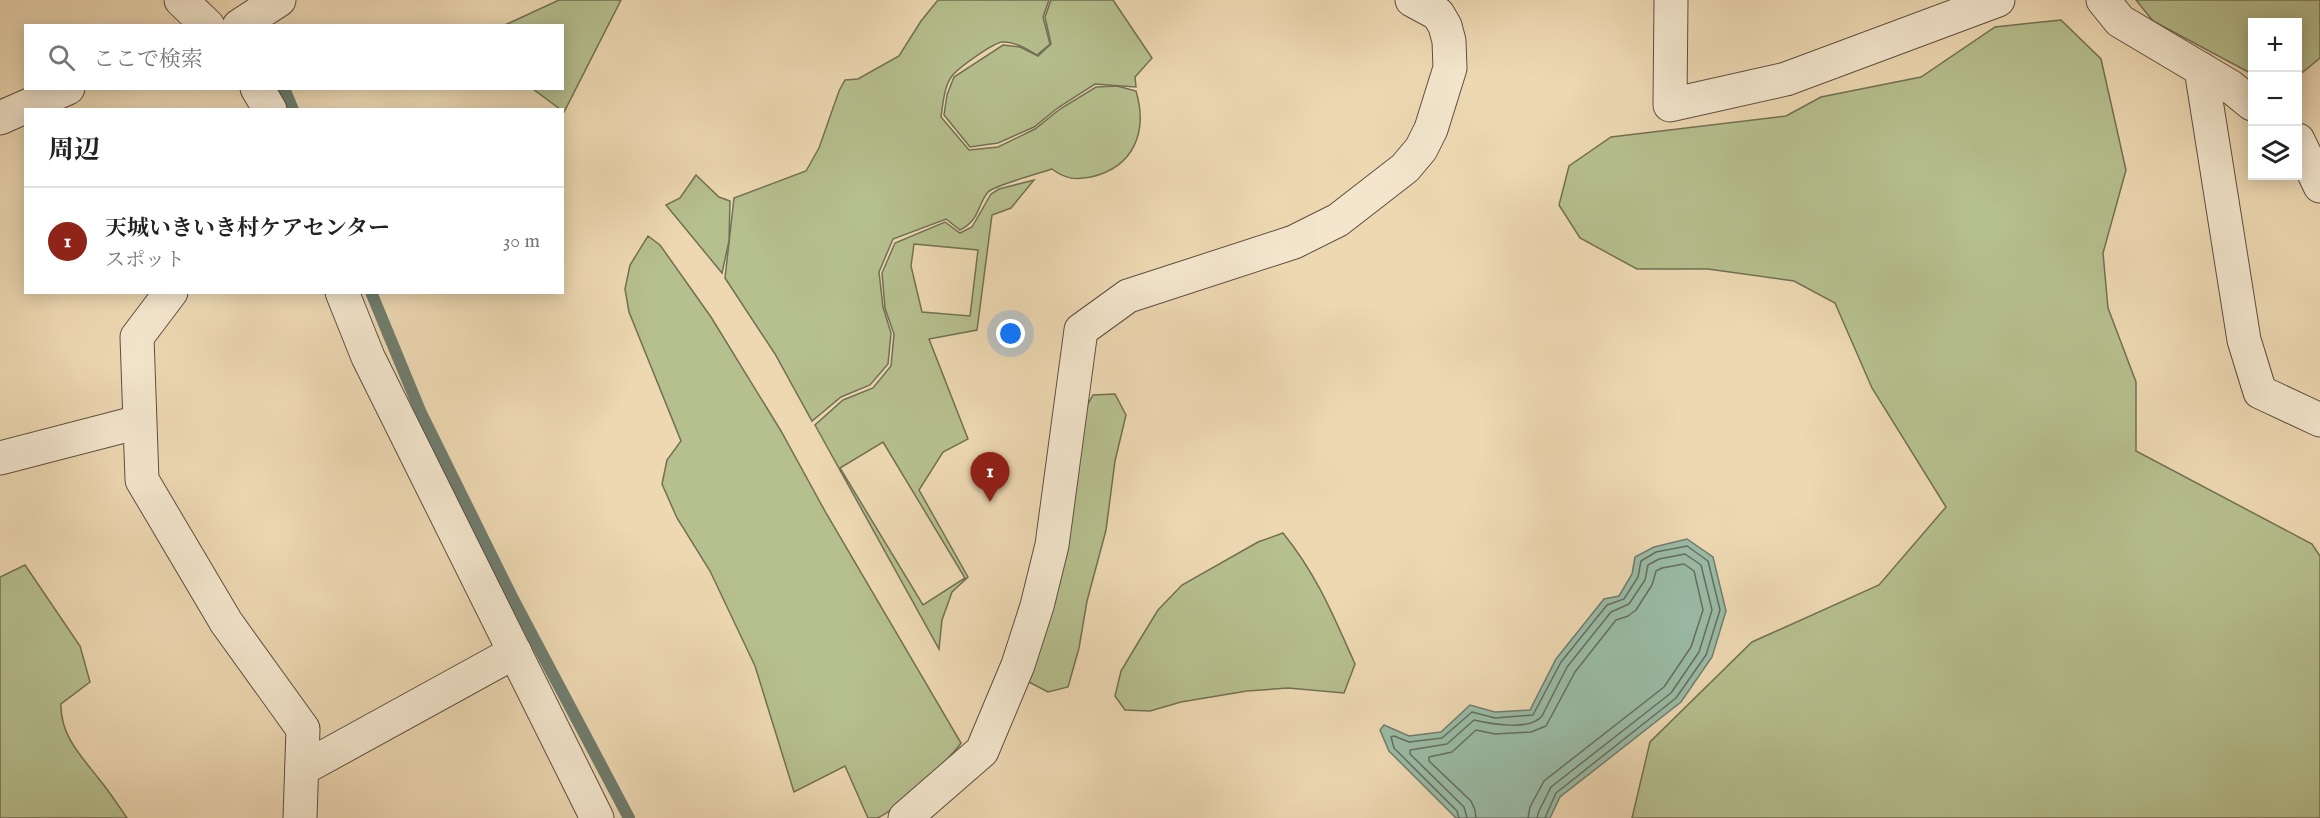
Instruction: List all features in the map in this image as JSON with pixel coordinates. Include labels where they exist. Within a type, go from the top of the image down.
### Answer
[{"type":"street","points":[[181,0],[206,24]]},
{"type":"street","points":[[242,24],[279,0]]},
{"type":"street","points":[[904,818],[982,751],[1018,665],[1037,606],[1052,545],[1081,330],[1128,296],[1303,238],[1338,220],[1406,168],[1421,149],[1431,129],[1450,68],[1449,41],[1445,26],[1438,14],[1412,0]]},
{"type":"street","points":[[1671,0],[1670,105],[1786,79],[1998,0]]},
{"type":"street","points":[[2103,0],[2121,21],[2231,87],[2248,100]]},
{"type":"street","points":[[2201,69],[2244,340],[2260,392],[2320,420]]},
{"type":"street","points":[[0,118],[63,90]]},
{"type":"street","points":[[2302,148],[2320,186]]},
{"type":"street","points":[[169,294],[137,337],[142,480],[226,622],[303,729],[300,818]]},
{"type":"street","points":[[343,294],[368,357],[597,818]]},
{"type":"street","points":[[0,458],[140,422]]},
{"type":"street","points":[[302,769],[515,652]]},
{"type":"shaded area","points":[[559,0],[621,0],[564,112],[564,108],[559,108],[534,90],[564,90],[564,24],[507,24]]},
{"type":"shaded area","points":[[938,0],[1049,0],[1043,17],[1050,44],[1037,55],[1016,44],[998,43],[968,62],[949,80],[941,117],[969,150],[998,147],[1035,129],[1060,109],[1096,87],[1117,86],[1136,91],[1140,120],[1138,134],[1127,156],[1106,172],[1091,177],[1075,178],[1066,177],[1052,169],[1028,176],[998,186],[988,192],[975,217],[960,230],[946,219],[893,239],[879,272],[883,307],[891,333],[888,364],[870,385],[841,397],[812,421],[775,354],[725,278],[734,198],[806,171],[819,148],[845,80],[858,79],[899,56],[921,21]]},
{"type":"shaded area","points":[[1051,0],[1113,0],[1152,58],[1135,77],[1136,87],[1095,84],[1059,107],[1034,127],[998,143],[970,147],[944,115],[947,95],[954,77],[1003,45],[1020,47],[1038,56],[1051,44],[1045,17]]},
{"type":"shaded area","points":[[2136,0],[2320,0],[2320,58],[2302,73],[2302,18],[2248,18],[2248,72],[2153,21]]},
{"type":"shaded area","points":[[2061,20],[2101,59],[2126,170],[2103,253],[2108,308],[2136,382],[2136,451],[2312,544],[2320,556],[2320,818],[1632,818],[1650,742],[1752,642],[1879,585],[1946,507],[1872,388],[1835,303],[1794,281],[1708,269],[1637,269],[1580,238],[1559,205],[1569,166],[1611,137],[1786,116],[1821,97],[1921,77],[1995,27]]},
{"type":"shaded area","points":[[696,175],[719,197],[730,201],[729,241],[722,273],[666,205],[680,198]]},
{"type":"shaded area","points":[[1034,180],[1011,208],[992,215],[977,330],[929,339],[968,439],[943,452],[919,490],[968,577],[952,592],[942,620],[939,649],[815,425],[843,400],[873,388],[891,366],[894,334],[885,308],[882,273],[895,243],[945,222],[960,233],[972,227],[991,194],[999,189]],"holes":[[[914,244],[978,250],[970,316],[922,312],[911,266]],[[883,442],[965,578],[923,605],[840,468]]]},
{"type":"shaded area","points":[[648,236],[660,245],[711,317],[781,431],[826,513],[961,743],[921,784],[895,807],[877,818],[868,818],[845,766],[794,792],[755,666],[710,571],[677,518],[662,484],[667,460],[681,441],[629,312],[625,289],[630,265]]},
{"type":"shaded area","points":[[1115,394],[1126,415],[1115,461],[1106,530],[1068,687],[1048,692],[1029,682],[1084,411],[1093,395]]},
{"type":"shaded area","points":[[1283,533],[1315,580],[1355,664],[1344,693],[1288,688],[1247,691],[1181,702],[1150,711],[1125,710],[1115,696],[1121,671],[1158,610],[1182,585],[1258,542]]},
{"type":"shaded area","points":[[25,565],[80,646],[90,682],[61,704],[64,726],[79,753],[127,818],[0,818],[0,577]]},
{"type":"water","points":[[1687,539],[1713,557],[1726,611],[1712,657],[1681,702],[1560,797],[1550,818],[1456,818],[1389,751],[1380,730],[1384,725],[1409,736],[1441,732],[1470,705],[1495,712],[1530,710],[1556,659],[1604,599],[1619,596],[1632,574],[1635,557],[1654,547]]},
{"type":"waterway","points":[[285,90],[292,108]]},
{"type":"waterway","points":[[372,294],[421,413],[512,597],[629,818]]},
{"type":"place","name":"天城いきいき村ケアセンター","points":[[990,502]]}]
